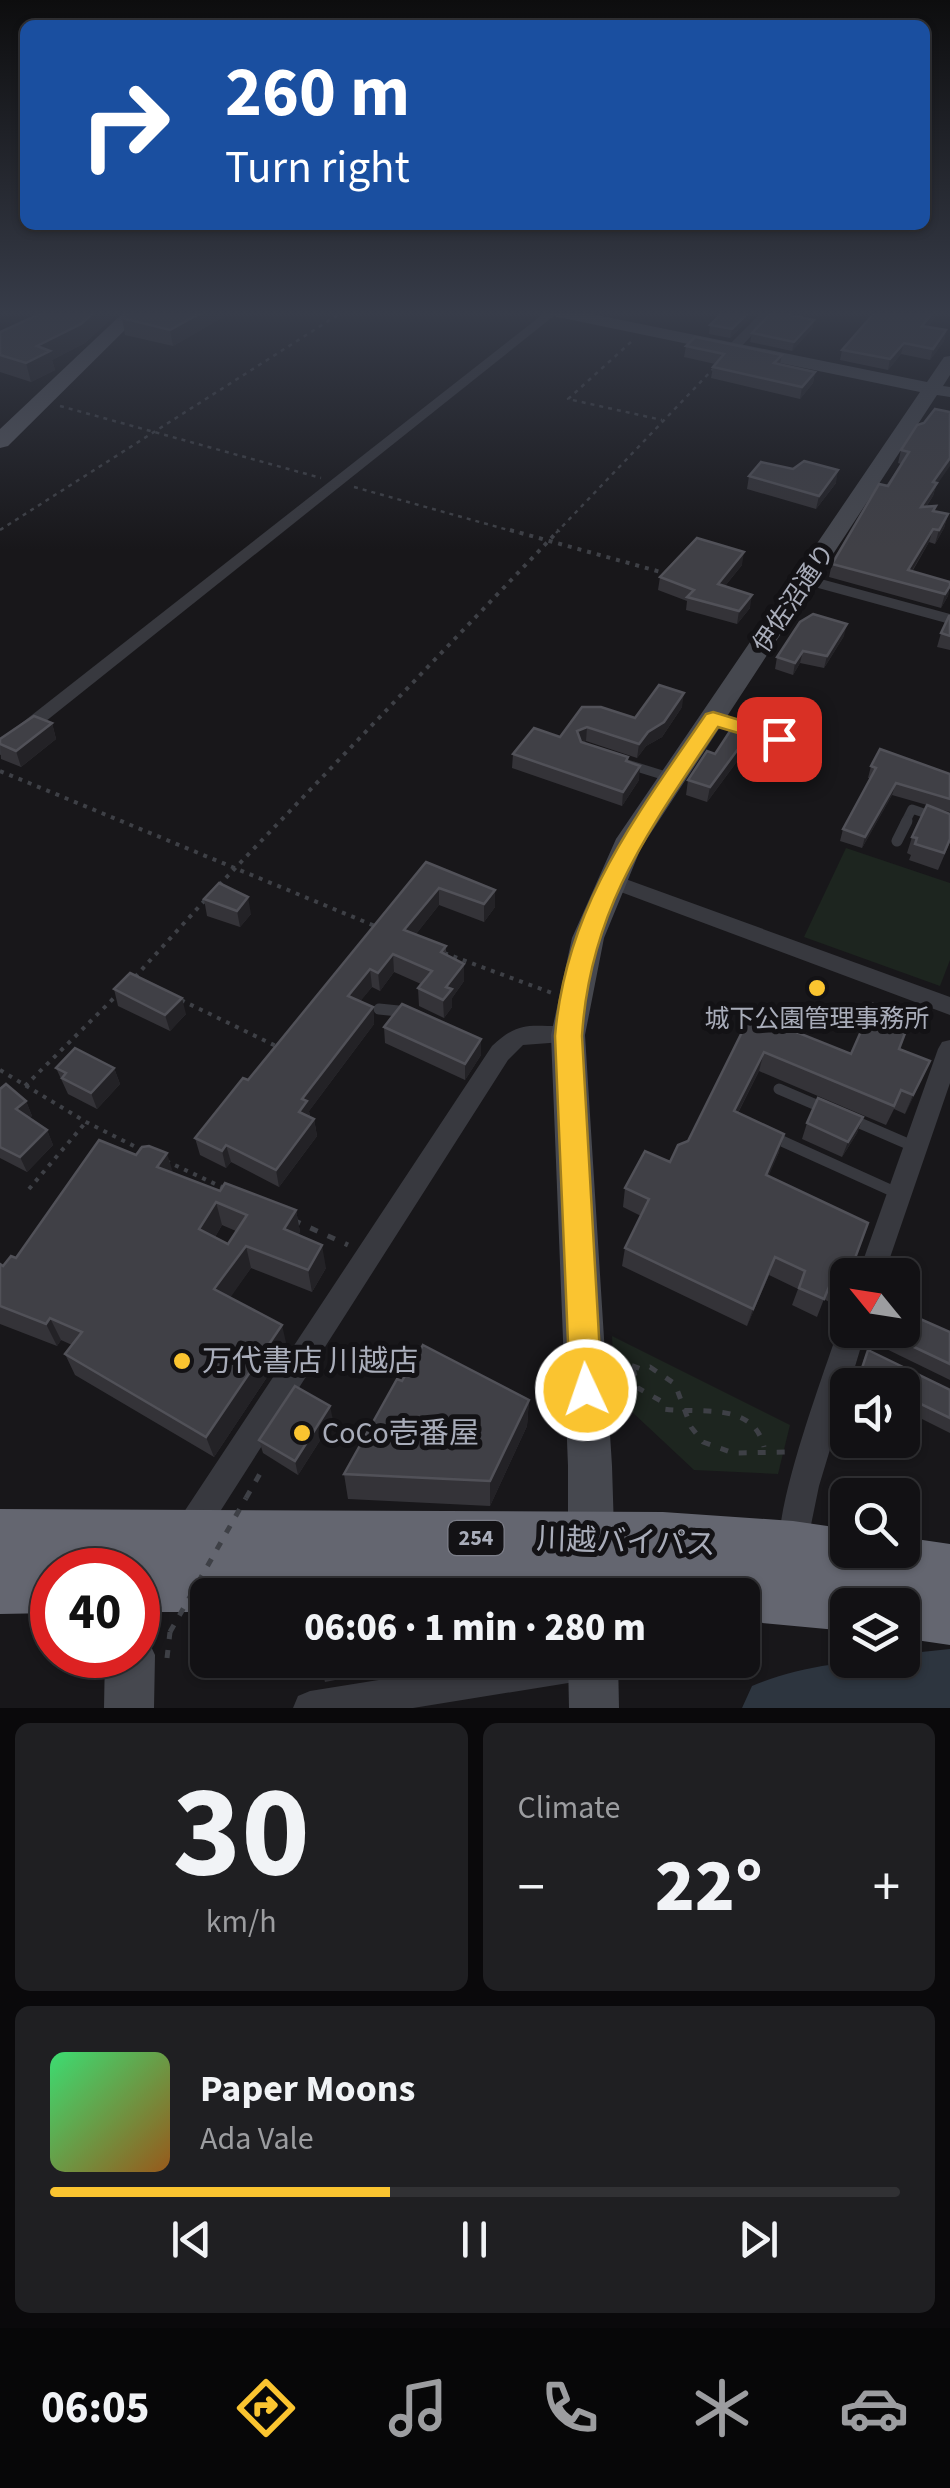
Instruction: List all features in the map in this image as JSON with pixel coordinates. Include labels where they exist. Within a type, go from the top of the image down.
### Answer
[{"type":"highway","name":"川越バイパス","points":[[0,1538],[185,1538],[592,1572],[830,1599]]},
{"type":"highway","name":"川越バイパス","points":[[160,1582],[592,1572],[793,1550],[950,1574]]},
{"type":"highway","points":[[0,1584],[30,1583]]},
{"type":"highway","points":[[920,1611],[950,1615]]},
{"type":"main road","points":[[0,441],[52,391]]},
{"type":"street","points":[[0,749],[454,391]]},
{"type":"street","name":"伊佐沼通り","points":[[592,1572],[568,1036],[571,998],[592,919],[609,880],[673,778],[937,391]]},
{"type":"street","points":[[806,580],[950,619]]},
{"type":"street","points":[[609,880],[950,1006]]},
{"type":"street","points":[[185,1538],[369,1255],[492,1050],[518,1036],[568,1036]]},
{"type":"street","points":[[878,1258],[950,1049]]},
{"type":"street","points":[[793,1550],[804,1486],[853,1348]]},
{"type":"street","points":[[129,1708],[139,1678]]},
{"type":"street","points":[[310,1708],[593,1681]]},
{"type":"lane","points":[[713,718],[812,749]]},
{"type":"lane","points":[[619,761],[673,778]]},
{"type":"lane","points":[[897,841],[912,810],[950,822]]},
{"type":"lane","points":[[379,1009],[400,1008],[417,1016]]},
{"type":"lane","points":[[779,1089],[916,1147]]},
{"type":"lane","points":[[759,1131],[900,1194]]},
{"type":"path","points":[[0,530],[219,391]]},
{"type":"path","points":[[576,391],[568,398],[662,420]]},
{"type":"path","points":[[134,978],[691,391]]},
{"type":"path","points":[[42,401],[670,574]]},
{"type":"path","points":[[0,771],[381,928]]},
{"type":"path","points":[[437,950],[529,987],[571,998]]},
{"type":"path","points":[[24,1086],[120,991]]},
{"type":"path","points":[[170,995],[276,1046]]},
{"type":"path","points":[[0,1070],[86,1122],[243,1197]]},
{"type":"path","points":[[29,1190],[86,1122]]},
{"type":"path","points":[[279,1214],[369,1255]]},
{"type":"path","points":[[609,1358],[650,1367],[674,1382],[689,1428],[710,1447],[747,1454],[764,1447],[792,1454]]},
{"type":"path","points":[[632,1366],[638,1388],[661,1401],[664,1409],[735,1414],[756,1427],[764,1437],[764,1447]]},
{"type":"path","points":[[160,1628],[246,1498]]},
{"type":"shaded area","points":[[846,848],[950,883],[950,960],[940,986],[804,937]]},
{"type":"shaded area","points":[[612,1336],[790,1425],[778,1474],[694,1470],[615,1396]]},
{"type":"building","points":[[935,409],[950,412],[950,458],[921,507],[936,506],[933,511],[948,514],[939,530],[933,529],[908,570],[950,582],[945,594],[832,564],[879,484],[888,486],[909,452],[901,450],[917,425],[924,423]]},
{"type":"building","points":[[804,461],[838,470],[819,496],[749,476],[761,462],[793,469]]},
{"type":"building","points":[[697,538],[744,552],[718,584],[752,595],[739,611],[687,597],[694,590],[660,577]]},
{"type":"building","points":[[813,614],[847,624],[827,656],[803,651],[795,663],[777,657],[800,622]]},
{"type":"building","points":[[950,616],[950,636],[941,633]]},
{"type":"building","points":[[659,685],[684,693],[664,722],[648,732],[639,744],[587,727],[577,731],[581,742],[628,757],[626,761],[640,766],[623,792],[513,754],[534,728],[560,737],[582,707],[601,707],[635,718]]},
{"type":"building","points":[[34,716],[52,723],[16,751],[0,744],[0,739]]},
{"type":"building","points":[[738,719],[761,726],[751,743],[744,741],[710,787],[688,780],[707,751],[715,754]]},
{"type":"building","points":[[880,749],[950,774],[950,799],[896,783],[865,837],[843,829],[876,768],[871,766]]},
{"type":"building","points":[[927,805],[950,814],[950,839],[944,853],[915,844],[917,838],[912,837]]},
{"type":"building","points":[[426,862],[495,890],[484,904],[439,888],[404,930],[446,946],[441,952],[464,964],[446,987],[452,989],[443,1000],[418,988],[432,971],[393,954],[378,973],[370,969],[348,996],[373,1007],[302,1099],[307,1101],[299,1112],[314,1119],[276,1170],[226,1145],[222,1151],[195,1138],[243,1078],[248,1080]]},
{"type":"building","points":[[219,883],[248,897],[237,911],[204,899]]},
{"type":"building","points":[[130,973],[182,998],[165,1015],[114,989]]},
{"type":"building","points":[[402,1004],[481,1039],[465,1064],[384,1027]]},
{"type":"building","points":[[873,1004],[902,1015],[898,1025],[907,1028],[899,1049],[930,1061],[913,1095],[901,1090],[894,1106],[764,1052],[734,1111],[784,1134],[766,1175],[868,1223],[855,1258],[830,1258],[830,1284],[824,1299],[799,1288],[805,1271],[775,1257],[753,1309],[625,1248],[649,1199],[625,1188],[645,1151],[670,1162],[678,1145],[688,1141],[751,1014],[851,1054]]},
{"type":"building","points":[[75,1048],[114,1068],[91,1093],[62,1078],[66,1073],[56,1068]]},
{"type":"building","points":[[6,1084],[26,1101],[16,1109],[47,1130],[20,1157],[0,1147],[0,1089]]},
{"type":"building","points":[[818,1098],[863,1117],[848,1142],[807,1123]]},
{"type":"building","points":[[99,1140],[136,1155],[142,1147],[149,1146],[167,1153],[157,1167],[220,1191],[225,1183],[296,1210],[284,1229],[322,1245],[308,1270],[246,1246],[214,1289],[282,1325],[206,1437],[65,1354],[82,1332],[50,1318],[46,1324],[0,1306],[0,1264],[3,1266],[11,1256],[16,1258]],"holes":[[[216,1202],[247,1215],[228,1244],[199,1229]]]},
{"type":"building","points":[[920,1319],[950,1332],[950,1364],[916,1348],[920,1348]]},
{"type":"building","name":"万代書店 川越店","points":[[423,1345],[529,1400],[490,1481],[344,1474],[397,1379],[402,1381]]},
{"type":"building","points":[[868,1350],[905,1368],[862,1368]]},
{"type":"building","points":[[920,1375],[950,1390],[950,1418],[920,1404]]},
{"type":"building","points":[[295,1386],[330,1406],[295,1461],[259,1440]]},
{"type":"waterway","points":[[774,1708],[868,1689],[950,1680]]},
{"type":"place","name":"城下公園管理事務所","points":[[817,988]]},
{"type":"place","name":"万代書店 川越店","points":[[182,1361]]},
{"type":"place","name":"CoCo壱番屋","points":[[302,1433]]},
{"type":"route","points":[[586,1390],[568,1036],[571,998],[592,919],[627,846],[713,718],[779,739]]}]
